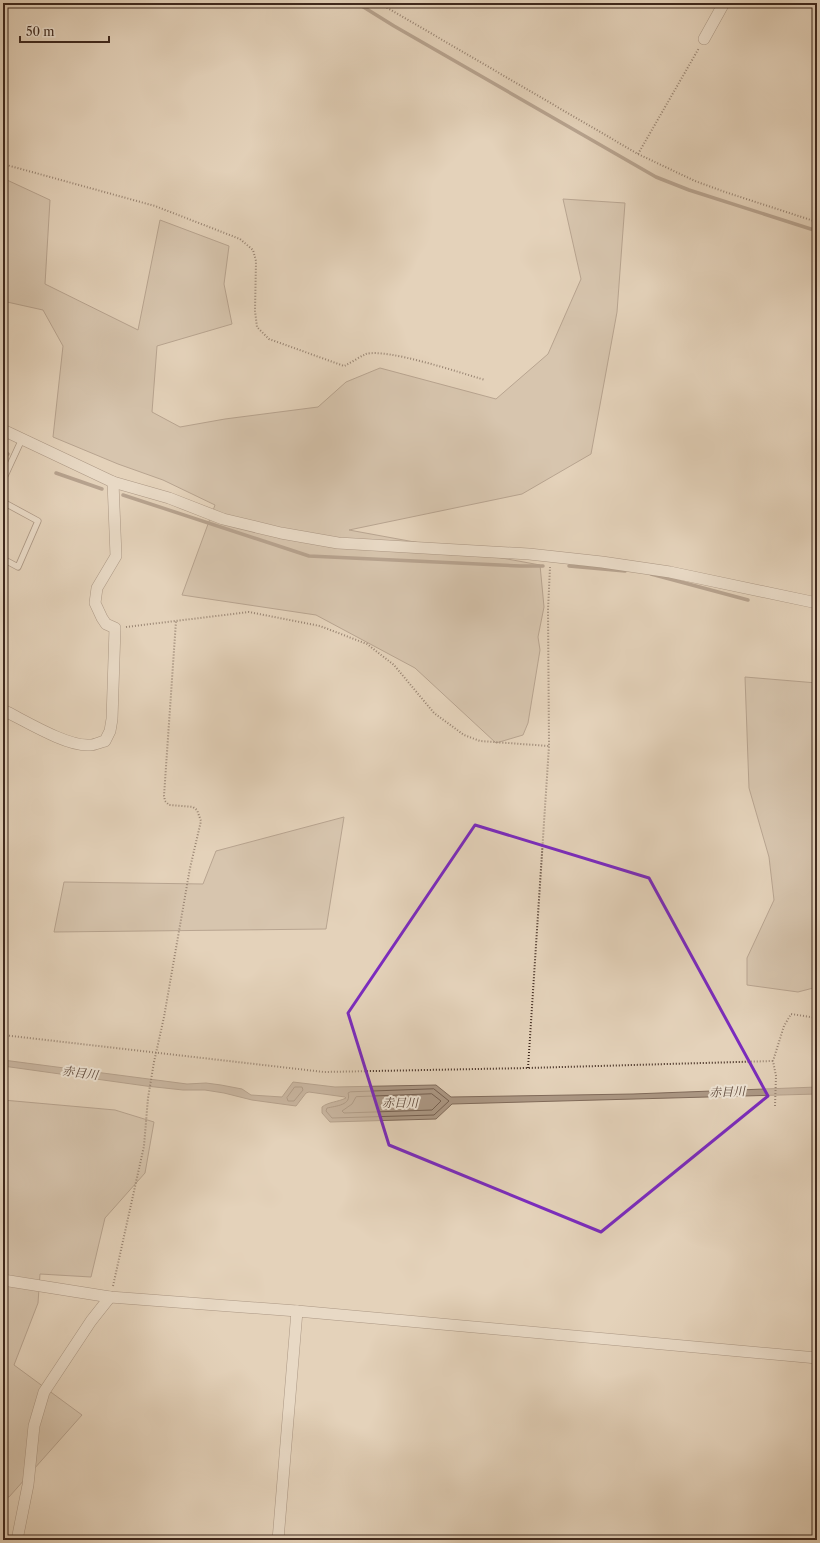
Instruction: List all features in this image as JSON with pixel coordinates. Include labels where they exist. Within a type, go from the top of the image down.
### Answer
[{"type":"street","points":[[704,39],[724,3]]},
{"type":"street","points":[[3,430],[113,482],[169,498],[223,520],[281,533],[331,542],[551,556],[602,562],[670,572],[817,604]]},
{"type":"street","points":[[3,710],[57,737],[84,745],[91,745],[105,741],[110,731],[112,719],[115,628],[106,624],[95,603],[97,588],[116,556],[113,482]]},
{"type":"street","points":[[3,1280],[110,1297],[297,1311],[817,1358]]},
{"type":"street","points":[[17,1540],[28,1485],[34,1426],[44,1392],[91,1321],[110,1297]]},
{"type":"street","points":[[278,1540],[297,1311]]},
{"type":"lane","points":[[3,480],[22,439]]},
{"type":"lane","points":[[3,502],[38,521],[18,567],[3,559]]},
{"type":"path","points":[[380,3],[638,154],[695,181],[817,222]]},
{"type":"path","points":[[638,154],[704,39]]},
{"type":"path","points":[[3,164],[155,206],[240,239],[253,250],[256,261],[255,311],[257,327],[269,339],[344,366],[367,354],[377,354],[404,357],[485,380]]},
{"type":"path","points":[[528,1068],[549,746],[548,610],[551,556]]},
{"type":"path","points":[[115,628],[248,612],[320,626],[367,644],[394,665],[434,713],[464,735],[480,741],[549,746]]},
{"type":"path","points":[[110,1297],[144,1146],[148,1098],[154,1062],[164,1017],[190,868],[201,821],[197,810],[193,807],[169,805],[165,801],[164,796],[176,621]]},
{"type":"path","points":[[775,1106],[776,1076],[773,1061],[784,1026],[791,1014],[817,1018]]},
{"type":"path","points":[[3,1035],[324,1072],[773,1061]]},
{"type":"highlighted area","points":[[475,825],[649,878],[768,1096],[601,1232],[389,1145],[348,1013]]},
{"type":"shaded area","points":[[7,180],[50,200],[45,284],[138,330],[160,220],[229,246],[224,284],[232,324],[157,346],[152,412],[180,427],[225,419],[318,407],[346,382],[380,368],[496,399],[548,354],[581,279],[563,199],[625,203],[617,312],[591,454],[522,494],[349,530],[540,565],[544,607],[538,637],[540,650],[528,723],[523,735],[496,743],[415,668],[316,615],[182,595],[215,505],[163,480],[118,464],[53,437],[63,346],[43,310],[7,302],[3,297],[3,196]]},
{"type":"shaded area","points":[[745,677],[817,683],[817,987],[798,992],[747,985],[747,958],[774,900],[769,857],[749,788]]},
{"type":"shaded area","points":[[344,817],[326,929],[54,932],[64,882],[203,884],[216,851]]},
{"type":"shaded area","points":[[3,1100],[115,1110],[154,1122],[145,1173],[105,1218],[91,1277],[40,1274],[38,1303],[14,1365],[82,1415],[9,1497],[3,1497]]},
{"type":"water","name":"赤目川","points":[[3,1060],[187,1084],[206,1083],[242,1089],[251,1095],[282,1097],[293,1082],[335,1087],[436,1085],[451,1097],[633,1094],[817,1087],[817,1094],[452,1104],[436,1119],[330,1122],[322,1113],[322,1107],[346,1098],[345,1097],[309,1092],[306,1093],[296,1106],[252,1100],[205,1090],[183,1090],[146,1086],[3,1066]]},
{"type":"waterway","points":[[357,3],[394,26],[656,177],[689,190],[817,231]]},
{"type":"waterway","points":[[3,451],[8,454]]},
{"type":"waterway","points":[[56,473],[102,489]]},
{"type":"waterway","points":[[123,495],[309,556],[543,566]]},
{"type":"waterway","points":[[569,566],[625,571]]},
{"type":"waterway","points":[[651,574],[748,600]]}]
